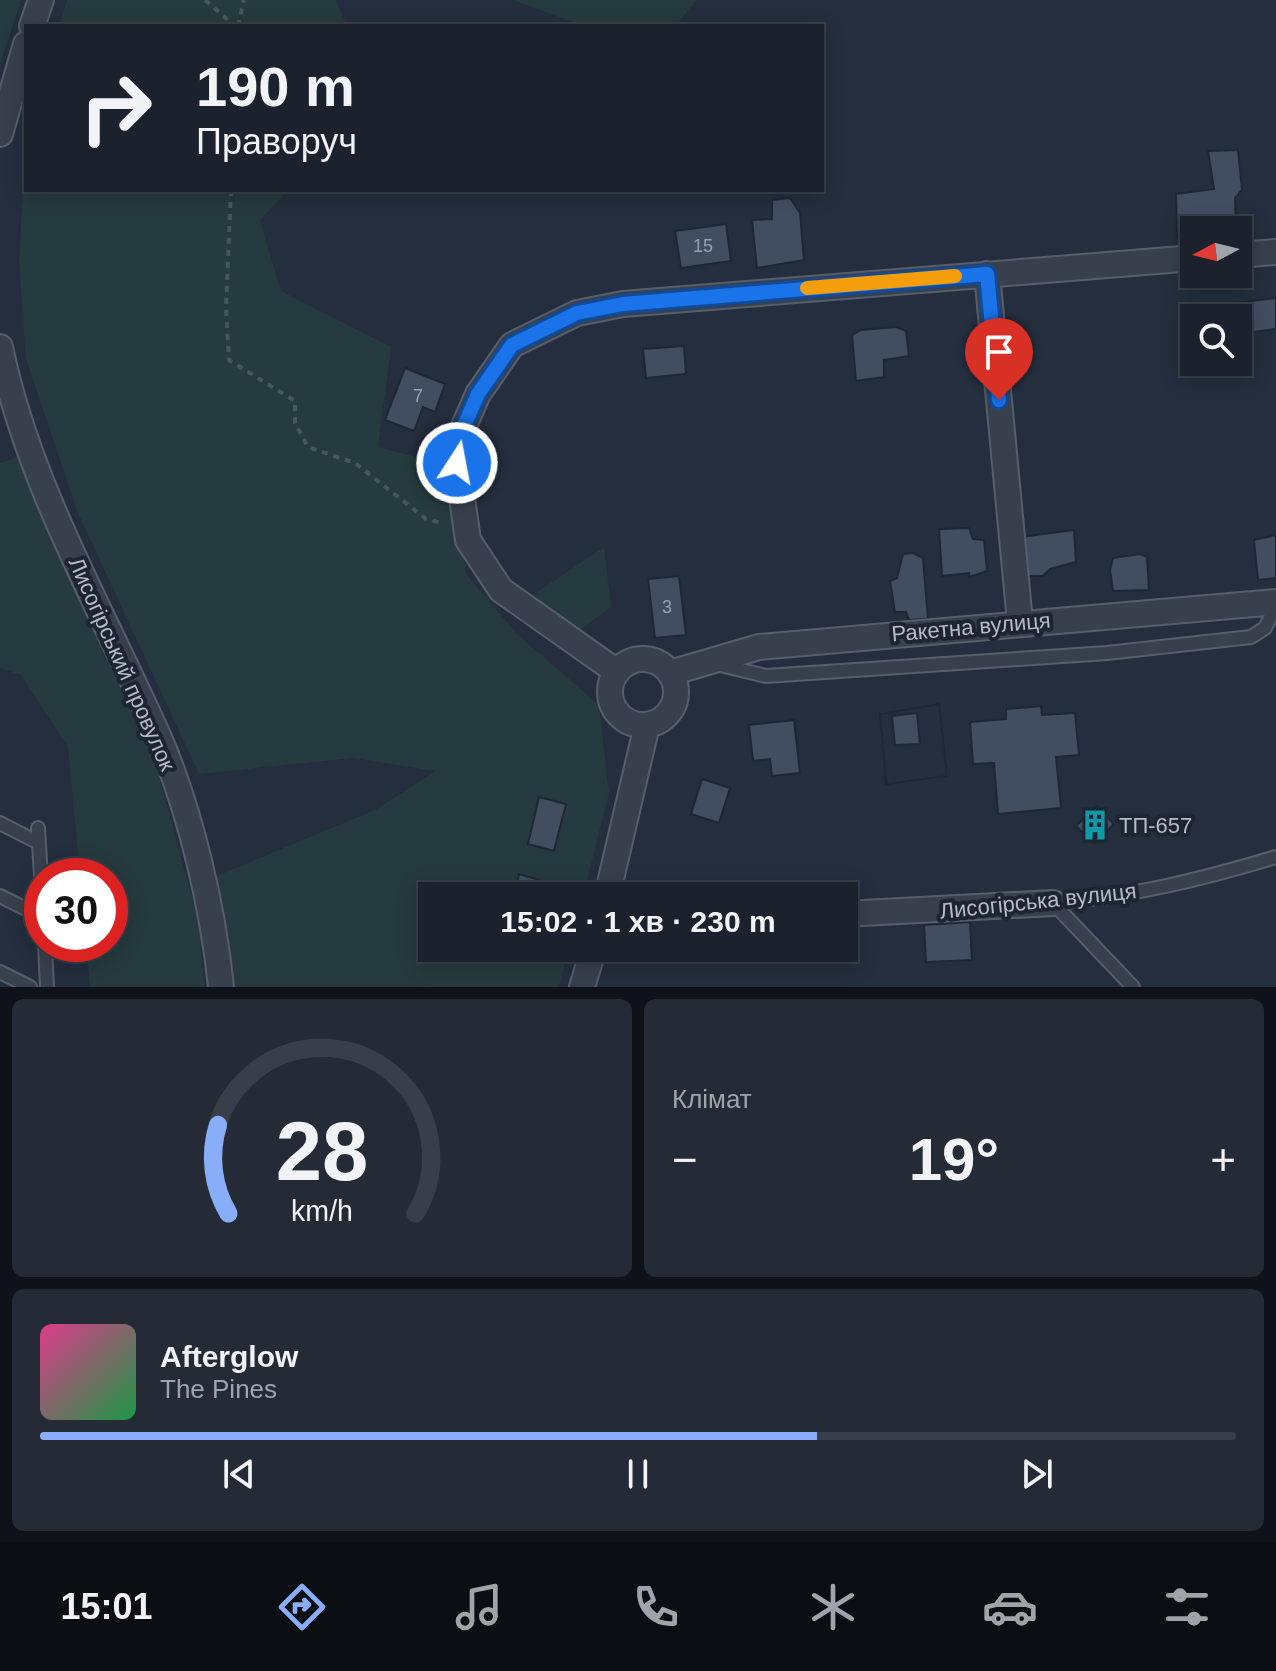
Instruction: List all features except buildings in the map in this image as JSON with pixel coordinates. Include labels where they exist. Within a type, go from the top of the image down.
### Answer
[{"type":"street","points":[[33,24],[41,0]]},
{"type":"street","points":[[0,134],[24,51]]},
{"type":"street","points":[[1252,254],[1276,252]]},
{"type":"street","points":[[617,672],[501,590],[468,540],[457,463],[464,426],[478,394],[512,345],[577,313],[623,304],[1180,259]]},
{"type":"street","points":[[987,274],[1020,622]]},
{"type":"street","name":"Лисогірський провулок","points":[[0,347],[13,401],[50,502],[161,744],[193,844],[217,948],[221,987]]},
{"type":"street","name":"Ракетна вулиця","points":[[670,673],[759,647],[1020,622],[1276,604]]},
{"type":"street","points":[[643,660],[653,662],[670,673],[675,692],[670,710],[664,717],[647,725],[630,723],[613,705],[610,689],[617,672],[624,665],[643,660]]},
{"type":"street","points":[[610,882],[647,725]]},
{"type":"street","name":"Лисогірська вулиця","points":[[858,913],[1053,903]]},
{"type":"street","points":[[582,987],[590,962]]},
{"type":"lane","points":[[705,661],[766,676],[1107,653],[1251,637],[1265,628],[1276,604]]},
{"type":"lane","points":[[0,823],[39,843]]},
{"type":"lane","points":[[38,828],[40,858]]},
{"type":"lane","name":"Лисогірська вулиця","points":[[1053,903],[1100,900],[1198,880],[1276,857]]},
{"type":"lane","points":[[0,896],[24,908]]},
{"type":"lane","points":[[1053,903],[1133,987]]},
{"type":"lane","points":[[46,962],[47,987]]},
{"type":"lane","points":[[0,972],[30,987]]},
{"type":"path","points":[[205,0],[234,24]]},
{"type":"path","points":[[237,24],[244,0]]},
{"type":"path","points":[[231,192],[226,307],[229,360],[295,401],[295,423],[308,447],[355,463],[426,519],[466,530]]},
{"type":"green space","points":[[0,0],[21,0],[0,64]]},
{"type":"green space","points":[[67,0],[336,0],[346,24],[60,24]]},
{"type":"green space","points":[[514,0],[696,0],[678,24],[578,24]]},
{"type":"green space","points":[[24,173],[24,192],[287,192],[260,220],[281,291],[391,347],[378,447],[451,466],[466,574],[518,635],[599,705],[609,793],[587,882],[418,882],[418,962],[565,962],[559,987],[228,987],[217,876],[377,809],[435,771],[353,758],[199,774],[78,513],[26,359],[19,262]]},
{"type":"green space","points":[[18,457],[151,748],[199,923],[204,987],[90,987],[88,962],[128,962],[128,858],[78,858],[68,747],[21,675],[0,668],[0,463]]},
{"type":"green space","points":[[604,547],[611,607],[576,633],[530,597]]},
{"type":"slow traffic","points":[[807,288],[955,276]]},
{"type":"place","name":"ТП-657","points":[[1095,825]]},
{"type":"route","points":[[457,463],[464,426],[478,394],[512,345],[577,313],[623,304],[987,274],[999,400]]}]
